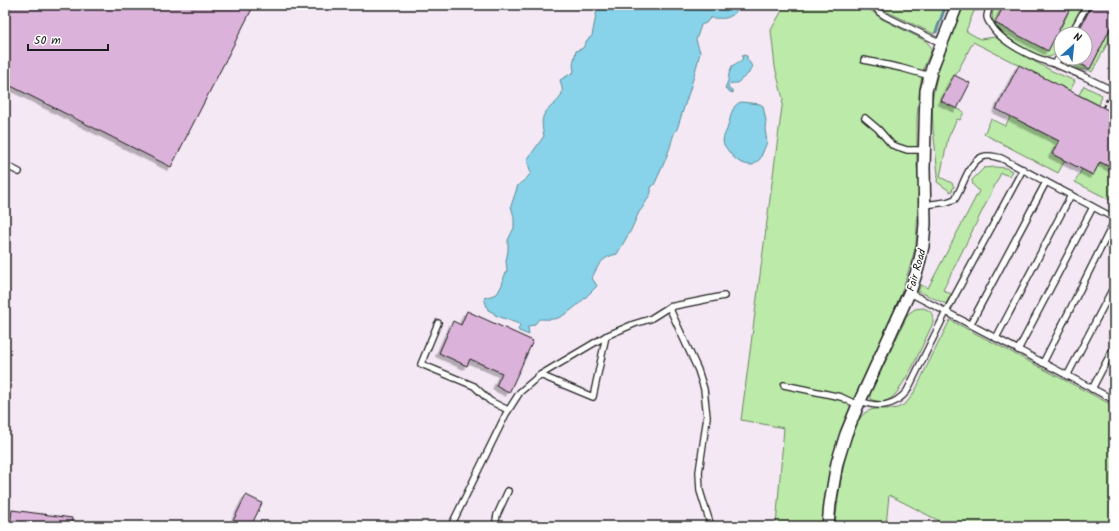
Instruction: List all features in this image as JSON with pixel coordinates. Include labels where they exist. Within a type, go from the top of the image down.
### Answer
[{"type":"street","name":"Fair Road","points":[[828,526],[837,463],[846,434],[910,293],[918,268],[923,246],[925,224],[926,92],[941,43],[956,5]]},
{"type":"lane","points":[[874,5],[879,12],[885,16],[941,43]]},
{"type":"lane","points":[[990,5],[987,17],[992,28],[999,36],[1010,44],[1046,62],[1053,64]]},
{"type":"lane","points":[[1075,26],[1087,5]]},
{"type":"lane","points":[[864,60],[930,76]]},
{"type":"lane","points":[[1059,66],[1113,90]]},
{"type":"lane","points":[[864,118],[878,129],[892,145],[907,150],[925,150]]},
{"type":"lane","points":[[925,205],[947,202],[955,199],[970,169],[976,161],[982,157],[990,155],[1001,158],[1023,169],[1114,218]]},
{"type":"lane","points":[[5,165],[19,172]]},
{"type":"lane","points":[[784,385],[841,397],[870,405],[893,403],[899,400],[910,386],[946,312],[1023,169]]},
{"type":"lane","points":[[970,325],[1046,182]]},
{"type":"lane","points":[[996,338],[1071,195]]},
{"type":"lane","points":[[1018,350],[1093,207]]},
{"type":"lane","points":[[1043,363],[1114,222]]},
{"type":"lane","points":[[1067,376],[1114,286]]},
{"type":"lane","points":[[910,293],[1114,400]]},
{"type":"lane","points":[[451,526],[508,410],[520,392],[540,375],[606,336],[650,319],[669,308],[724,296]]},
{"type":"lane","points":[[669,308],[698,370],[704,389],[707,417],[699,472],[700,491],[711,526]]},
{"type":"lane","points":[[438,323],[421,364],[474,386],[490,401],[508,410]]},
{"type":"lane","points":[[540,375],[592,397],[606,336]]},
{"type":"lane","points":[[1092,389],[1114,347]]},
{"type":"lane","points":[[495,526],[497,515],[508,492]]},
{"type":"path","points":[[1103,107],[1113,90]]},
{"type":"green space","points":[[785,5],[869,5],[869,9],[882,19],[926,41],[931,47],[931,51],[924,67],[920,86],[917,117],[917,165],[919,189],[916,244],[902,291],[858,392],[833,457],[828,481],[823,526],[776,526],[784,428],[741,420],[783,99],[775,67],[771,30]]},
{"type":"green space","points":[[873,5],[947,5],[934,34]]},
{"type":"green space","points":[[964,5],[986,5],[984,10],[974,11],[966,31],[980,39],[995,37],[1028,58],[1075,81],[1070,91],[973,42],[942,101],[964,112],[960,120],[957,119],[948,138],[940,177],[952,183],[954,187],[951,192],[937,182],[938,175],[933,128],[932,100],[943,55]]},
{"type":"green space","points":[[995,5],[1003,5],[1003,7],[1026,11],[1054,26],[1053,26],[1053,56],[1044,57],[1037,54],[1004,35],[995,26],[992,18]]},
{"type":"green space","points":[[1059,5],[1083,5],[1072,26],[1062,26],[1069,11]]},
{"type":"green space","points":[[1114,21],[1114,31],[1092,72],[1087,69],[1083,70],[1074,66],[1084,66],[1090,69],[1093,66],[1093,63]]},
{"type":"green space","points":[[1084,86],[1102,95],[1099,105],[1079,95]]},
{"type":"green space","points":[[1011,116],[1059,141],[1053,154],[1065,160],[1058,173],[984,134],[991,119],[1005,126]]},
{"type":"green space","points":[[1100,162],[1114,169],[1114,202],[1075,182],[1082,169],[1093,175]]},
{"type":"green space","points":[[984,168],[1006,168],[1012,171],[1009,176],[1001,173],[943,290],[951,294],[946,304],[918,291],[921,285],[928,288],[979,191],[973,185],[972,180]]},
{"type":"green space","points":[[923,308],[931,313],[933,323],[912,368],[893,397],[882,402],[872,400],[870,398],[870,394],[908,314],[915,309]]},
{"type":"green space","points":[[950,320],[1114,406],[1114,526],[949,526],[889,495],[886,526],[835,526],[838,500],[848,446],[860,418],[868,411],[873,409],[898,408],[908,401],[917,387]]},
{"type":"water","points":[[598,5],[737,5],[739,8],[729,17],[710,18],[706,23],[701,25],[696,40],[700,52],[698,61],[666,159],[654,185],[651,188],[651,193],[639,212],[631,230],[617,254],[604,259],[596,269],[592,278],[597,286],[579,304],[558,318],[539,319],[534,325],[528,326],[529,335],[519,331],[519,324],[495,315],[488,310],[484,298],[497,294],[502,285],[507,270],[506,261],[508,240],[514,228],[514,217],[511,206],[518,185],[531,173],[527,160],[544,136],[542,127],[543,117],[547,110],[559,100],[561,96],[562,90],[560,80],[574,72],[573,64],[576,51],[583,48],[587,40],[592,36]]},
{"type":"water","points":[[743,55],[747,56],[747,59],[752,66],[749,73],[737,83],[732,83],[729,85],[728,88],[733,93],[725,88],[732,66],[742,60]]},
{"type":"water","points":[[741,102],[760,104],[763,106],[766,121],[765,129],[767,142],[760,159],[753,165],[744,164],[738,161],[730,153],[723,142],[733,109]]},
{"type":"building","points":[[5,5],[254,5],[171,167],[5,83]]},
{"type":"building","points":[[1004,5],[1059,5],[1069,10],[1061,26],[1053,26],[1053,41],[1048,51],[995,23]]},
{"type":"building","points":[[1092,5],[1114,5],[1114,21],[1093,63],[1093,26],[1081,26]]},
{"type":"building","points":[[1019,65],[1114,113],[1114,169],[1100,162],[1093,175],[1052,154],[1059,141],[996,109]]},
{"type":"building","points":[[1084,66],[1092,66],[1090,69]]},
{"type":"building","points":[[954,75],[970,83],[957,109],[941,101]]},
{"type":"building","points":[[467,311],[533,341],[509,393],[496,386],[502,373],[470,359],[467,366],[439,353],[453,321],[461,325]]},
{"type":"building","points":[[246,495],[262,503],[251,526],[242,526],[233,521]]},
{"type":"building","points":[[12,510],[72,518],[71,526],[48,526],[20,522],[20,526],[10,526]]},
{"type":"waterway","points":[[936,32],[946,5]]}]
